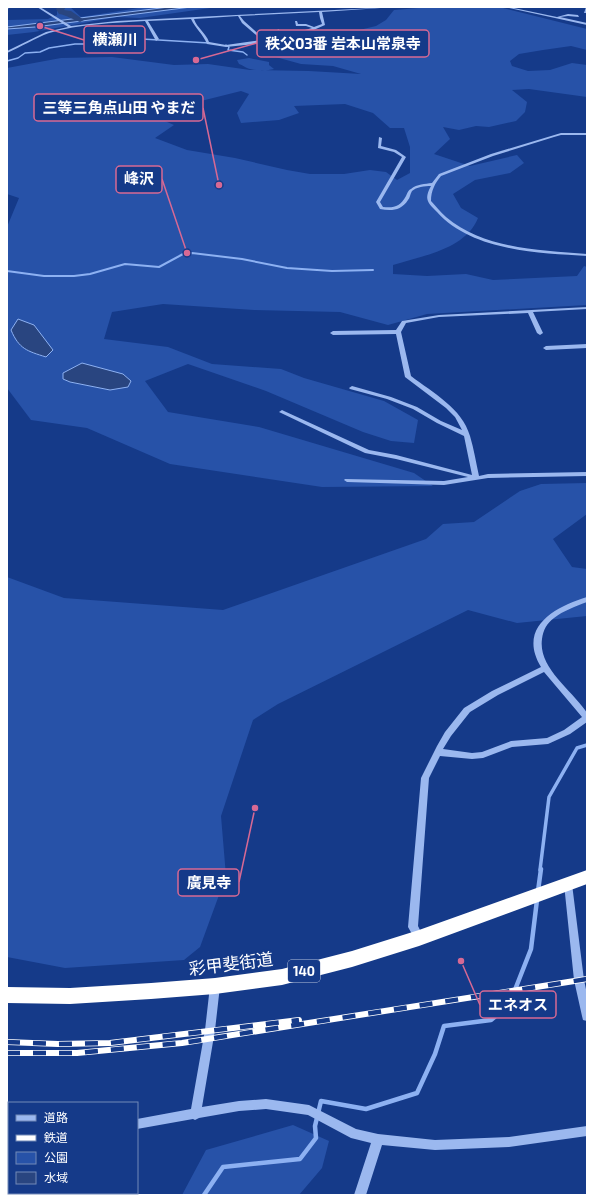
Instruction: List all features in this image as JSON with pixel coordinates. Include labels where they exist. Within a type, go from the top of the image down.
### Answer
[{"type":"highway","name":"彩甲斐街道","points":[[7,995],[70,996],[215,986],[282,977],[352,959],[419,938],[587,878]]},
{"type":"street","points":[[38,7],[69,26]]},
{"type":"street","points":[[7,52],[47,33],[69,26],[394,7]]},
{"type":"street","points":[[505,7],[587,24]]},
{"type":"street","points":[[585,12],[587,8]]},
{"type":"street","points":[[192,18],[193,22],[204,32],[208,43],[226,46],[265,41],[314,28],[324,24],[320,11]]},
{"type":"street","points":[[238,15],[243,22],[265,41]]},
{"type":"street","points":[[542,15],[558,17],[568,15],[578,16]]},
{"type":"street","points":[[146,21],[157,39],[156,40]]},
{"type":"street","points":[[296,22],[297,25],[306,25],[314,28]]},
{"type":"street","points":[[278,30],[287,36]]},
{"type":"street","points":[[587,134],[561,134],[492,155],[440,175],[433,184],[429,193],[429,201],[444,217],[460,229],[492,243],[514,248],[587,255]]},
{"type":"street","points":[[380,138],[380,147],[394,151],[404,157],[378,202],[381,208],[400,208],[405,203],[410,190],[420,186],[433,184]]},
{"type":"street","points":[[476,477],[467,435],[457,416],[448,407],[408,377],[398,332],[404,322],[439,316],[587,308]]},
{"type":"street","points":[[530,312],[540,333]]},
{"type":"street","points":[[333,333],[398,332]]},
{"type":"street","points":[[546,348],[587,346]]},
{"type":"street","points":[[352,388],[389,398],[415,408],[439,422],[467,435]]},
{"type":"street","points":[[282,412],[367,452],[396,457],[476,477]]},
{"type":"street","points":[[347,480],[444,483],[476,477],[587,474]]},
{"type":"street","points":[[438,752],[472,756],[483,755],[511,744],[548,741],[567,732],[587,718],[545,668],[538,652],[537,642],[543,624],[551,616],[587,598]]},
{"type":"street","points":[[419,938],[413,927],[426,778],[438,752],[448,734],[467,710],[495,693],[545,668]]},
{"type":"street","points":[[568,884],[579,980],[587,1016]]},
{"type":"street","points":[[195,1114],[210,1030],[215,986]]},
{"type":"street","points":[[138,1124],[239,1106],[266,1104],[309,1110],[355,1134],[378,1140],[435,1145],[508,1142],[587,1131]]},
{"type":"street","points":[[360,1195],[378,1140]]},
{"type":"green space","points":[[57,7],[70,7],[81,17],[145,7],[217,7],[140,18],[117,17],[34,32],[7,35],[7,20],[48,19],[57,15]]},
{"type":"green space","points":[[431,7],[499,7],[587,29],[587,50],[571,46],[543,50],[519,54],[510,61],[512,66],[528,71],[550,70],[572,63],[587,65],[587,97],[529,89],[512,90],[527,102],[525,112],[516,121],[489,127],[476,126],[459,130],[443,127],[450,139],[434,154],[470,166],[517,155],[524,163],[510,173],[475,180],[453,194],[461,208],[478,218],[472,229],[464,237],[442,250],[393,265],[393,274],[427,276],[466,274],[493,280],[577,276],[584,266],[587,267],[587,305],[427,314],[388,325],[340,312],[254,310],[163,304],[112,312],[104,339],[168,347],[212,364],[281,369],[304,378],[384,401],[418,420],[414,443],[391,441],[363,432],[266,391],[188,364],[145,381],[168,412],[259,427],[414,473],[433,486],[322,487],[170,464],[87,428],[31,420],[7,388],[7,227],[19,198],[7,194],[7,68],[61,58],[112,57],[174,65],[208,64],[250,70],[361,74],[333,66],[301,64],[261,53],[271,45],[288,43],[325,33],[347,33],[376,26],[386,20],[394,10]],"holes":[[[241,91],[249,94],[237,113],[241,123],[279,120],[299,113],[294,106],[345,104],[373,113],[390,128],[404,128],[410,147],[410,173],[397,180],[386,172],[370,170],[344,174],[310,174],[235,158],[187,150],[155,138],[174,125],[158,118],[102,106],[96,101],[144,96],[177,107]]]},
{"type":"green space","points":[[249,58],[269,62],[269,65],[274,69],[250,69],[239,64],[237,60]]},
{"type":"green space","points":[[587,483],[587,514],[553,539],[572,567],[587,569],[587,616],[517,623],[468,610],[278,704],[253,720],[221,816],[226,876],[200,947],[184,960],[65,968],[7,957],[7,577],[64,598],[223,610],[426,539],[443,524],[474,522],[520,491],[541,484]]},
{"type":"green space","points":[[293,1125],[329,1141],[322,1168],[299,1195],[182,1195],[206,1150]]},
{"type":"green space","points":[[134,1194],[137,1195],[48,1195]]},
{"type":"water","points":[[169,7],[191,7],[35,27],[7,29],[7,27]]},
{"type":"water","points":[[18,319],[34,325],[53,350],[46,357],[29,351],[17,341],[11,330]]},
{"type":"water","points":[[82,363],[123,374],[131,381],[128,387],[110,390],[70,382],[63,379],[63,373]]},
{"type":"waterway","points":[[62,7],[60,9],[62,12],[68,13],[80,20]]},
{"type":"waterway","points":[[7,61],[18,58],[25,53],[40,52],[49,48],[75,44],[114,44],[142,39],[209,43]]},
{"type":"waterway","points":[[226,45],[229,47],[228,50],[243,52],[247,55]]},
{"type":"waterway","points":[[7,271],[44,276],[74,276],[90,274],[125,264],[159,267],[183,254],[192,253],[242,259],[287,268],[332,271],[373,270]]},
{"type":"waterway","points":[[540,870],[549,797],[577,748],[587,745]]},
{"type":"waterway","points":[[538,891],[541,869]]},
{"type":"waterway","points":[[204,1195],[223,1167],[300,1159],[316,1138],[315,1126],[321,1101],[366,1109],[417,1093],[435,1054],[444,1026],[491,1020],[509,1005],[531,949],[537,900]]},
{"type":"railway","points":[[7,1053],[77,1053],[182,1043],[587,979]]},
{"type":"railway","points":[[7,1042],[58,1044],[110,1043],[299,1020]]},
{"type":"place","name":"横瀬川","points":[[40,26]]},
{"type":"place","name":"秩父03番 岩本山常泉寺","points":[[196,60]]},
{"type":"place","name":"三等三角点山田 やまだ","points":[[219,185]]},
{"type":"place","name":"峰沢","points":[[187,253]]},
{"type":"place","name":"廣見寺","points":[[255,808]]},
{"type":"place","name":"エネオス","points":[[461,961]]}]
